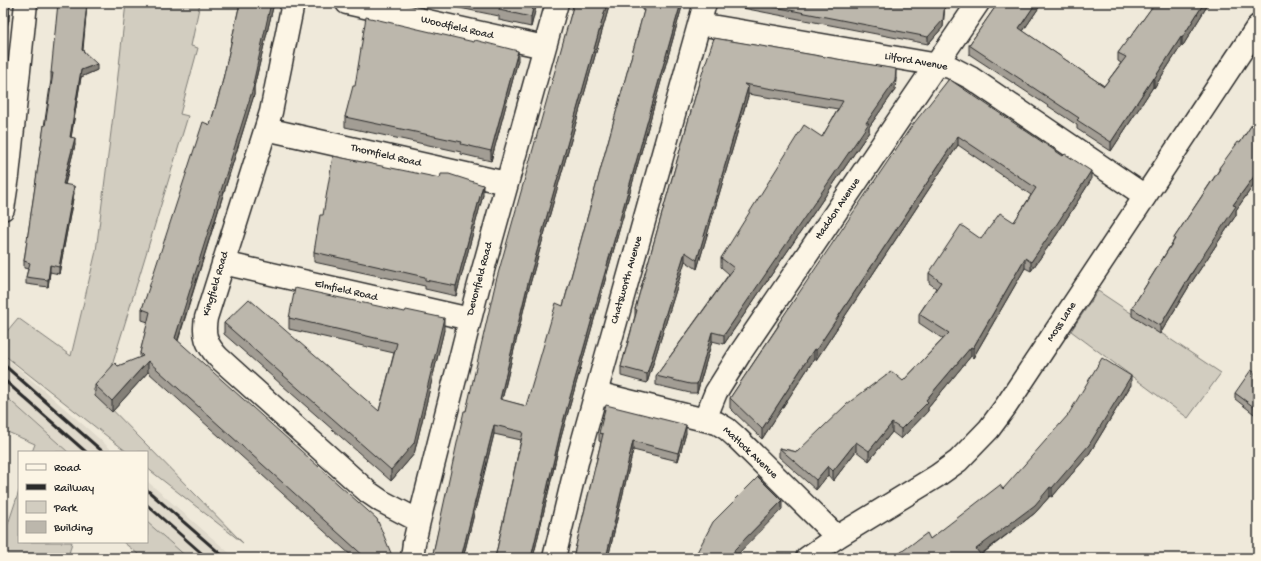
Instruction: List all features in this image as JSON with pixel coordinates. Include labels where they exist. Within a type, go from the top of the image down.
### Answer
[{"type":"street","points":[[3,208],[26,3]]},
{"type":"street","name":"Kingfield Road","points":[[293,3],[271,112],[222,263],[206,318],[204,327],[205,336],[212,350],[368,492],[381,501],[419,521]]},
{"type":"street","name":"Woodfield Road","points":[[347,3],[544,47]]},
{"type":"street","name":"Devonfield Road","points":[[412,558],[419,521],[470,319],[506,183],[557,3]]},
{"type":"street","name":"Chatsworth Avenue","points":[[554,558],[578,458],[705,3]]},
{"type":"street","name":"Haddon Avenue","points":[[705,420],[716,392],[741,352],[978,3]]},
{"type":"street","name":"Lilford Avenue","points":[[698,24],[950,67],[971,78],[1145,196]]},
{"type":"street","name":"Moss Lane","points":[[807,558],[837,537],[937,476],[958,461],[989,429],[1006,406],[1258,26]]},
{"type":"street","name":"Thornfield Road","points":[[266,129],[506,183]]},
{"type":"street","name":"Elmfield Road","points":[[222,263],[470,319]]},
{"type":"street","name":"Matlock Avenue","points":[[596,393],[717,423],[737,438],[837,537]]},
{"type":"shaded area","points":[[3,355],[113,451],[67,451],[3,394]]},
{"type":"shaded area","points":[[148,482],[235,558],[188,558],[148,523]]},
{"type":"green space","points":[[126,3],[200,3],[191,46],[198,48],[180,114],[188,116],[111,369],[93,390],[243,543],[148,469],[148,451],[126,451],[3,354],[3,336],[18,318],[71,356],[96,251]]},
{"type":"green space","points":[[1098,291],[1221,373],[1188,418],[1071,331]]},
{"type":"green space","points":[[3,394],[67,451],[32,451],[35,444],[3,430]]},
{"type":"green space","points":[[18,494],[18,543],[72,543],[68,558],[3,558],[3,539]]},
{"type":"green space","points":[[148,523],[188,558],[143,558],[124,543],[148,543]]},
{"type":"building","points":[[3,3],[10,3],[3,62]]},
{"type":"building","points":[[58,3],[87,3],[82,50],[97,64],[81,70],[70,137],[75,138],[63,184],[74,186],[59,267],[50,265],[48,280],[26,277],[30,263],[24,261],[53,73],[51,73]]},
{"type":"building","points":[[240,3],[271,3],[254,85],[175,338],[377,519],[393,558],[366,558],[148,361],[112,401],[95,385],[115,363],[118,366],[143,356],[140,353],[150,312],[142,309],[203,122],[210,125],[221,88]]},
{"type":"building","points":[[485,3],[534,3],[531,17],[499,10],[500,6]]},
{"type":"building","points":[[574,3],[607,3],[528,283],[500,399],[526,406],[556,303],[563,306],[646,3],[681,3],[561,429],[531,558],[495,558],[523,432],[494,425],[461,558],[432,558],[464,411],[466,411],[496,281]]},
{"type":"building","points":[[754,3],[945,3],[943,20],[928,37]]},
{"type":"building","points":[[998,3],[1036,3],[1019,28],[1104,86],[1126,57],[1118,53],[1155,3],[1204,3],[1111,142],[1077,120],[1079,118],[969,45]]},
{"type":"building","points":[[366,17],[474,42],[475,40],[518,51],[491,151],[461,144],[462,142],[345,117],[353,86],[355,86]]},
{"type":"building","points":[[714,38],[896,69],[895,81],[866,123],[869,123],[724,335],[712,332],[697,384],[690,384],[656,376],[734,268],[721,258],[804,125],[822,137],[843,101],[744,84],[748,87],[697,260],[685,252],[647,374],[621,367],[637,310],[635,309],[699,83]]},
{"type":"building","points":[[949,79],[1063,156],[1065,154],[1091,171],[1031,262],[1025,258],[973,348],[971,347],[926,400],[928,402],[901,429],[892,423],[869,451],[856,442],[833,471],[828,466],[816,480],[779,448],[797,452],[847,404],[891,371],[903,381],[949,333],[919,314],[941,282],[929,273],[961,225],[981,239],[1000,213],[1014,222],[1036,188],[958,136],[816,350],[814,349],[762,429],[730,398],[911,127]]},
{"type":"building","points":[[1258,115],[1258,171],[1233,205],[1236,206],[1191,274],[1160,326],[1132,308],[1175,239],[1174,238],[1220,169],[1219,168],[1238,142],[1240,143]]},
{"type":"building","points":[[333,156],[440,178],[441,174],[449,174],[483,185],[456,286],[425,280],[425,277],[314,252],[320,215],[323,215]]},
{"type":"building","points":[[295,288],[405,312],[406,310],[444,318],[414,443],[391,470],[224,323],[249,299],[379,411],[397,343],[289,318]]},
{"type":"building","points":[[1102,358],[1131,376],[1089,445],[1052,488],[1050,487],[1035,505],[976,549],[983,558],[893,558],[927,533],[930,539],[1000,485],[1003,489],[1068,415]]},
{"type":"building","points":[[1251,370],[1258,375],[1258,410],[1235,393]]},
{"type":"building","points":[[606,405],[686,425],[678,453],[633,441],[606,558],[573,558],[603,434],[599,433]]},
{"type":"building","points":[[758,477],[782,501],[735,549],[731,558],[694,558],[713,522]]},
{"type":"building","points":[[1258,552],[1258,558],[1255,558],[1253,555]]},
{"type":"railway","points":[[3,364],[102,451]]},
{"type":"railway","points":[[3,379],[85,451]]},
{"type":"railway","points":[[148,491],[225,558]]},
{"type":"railway","points":[[148,506],[207,558]]}]
